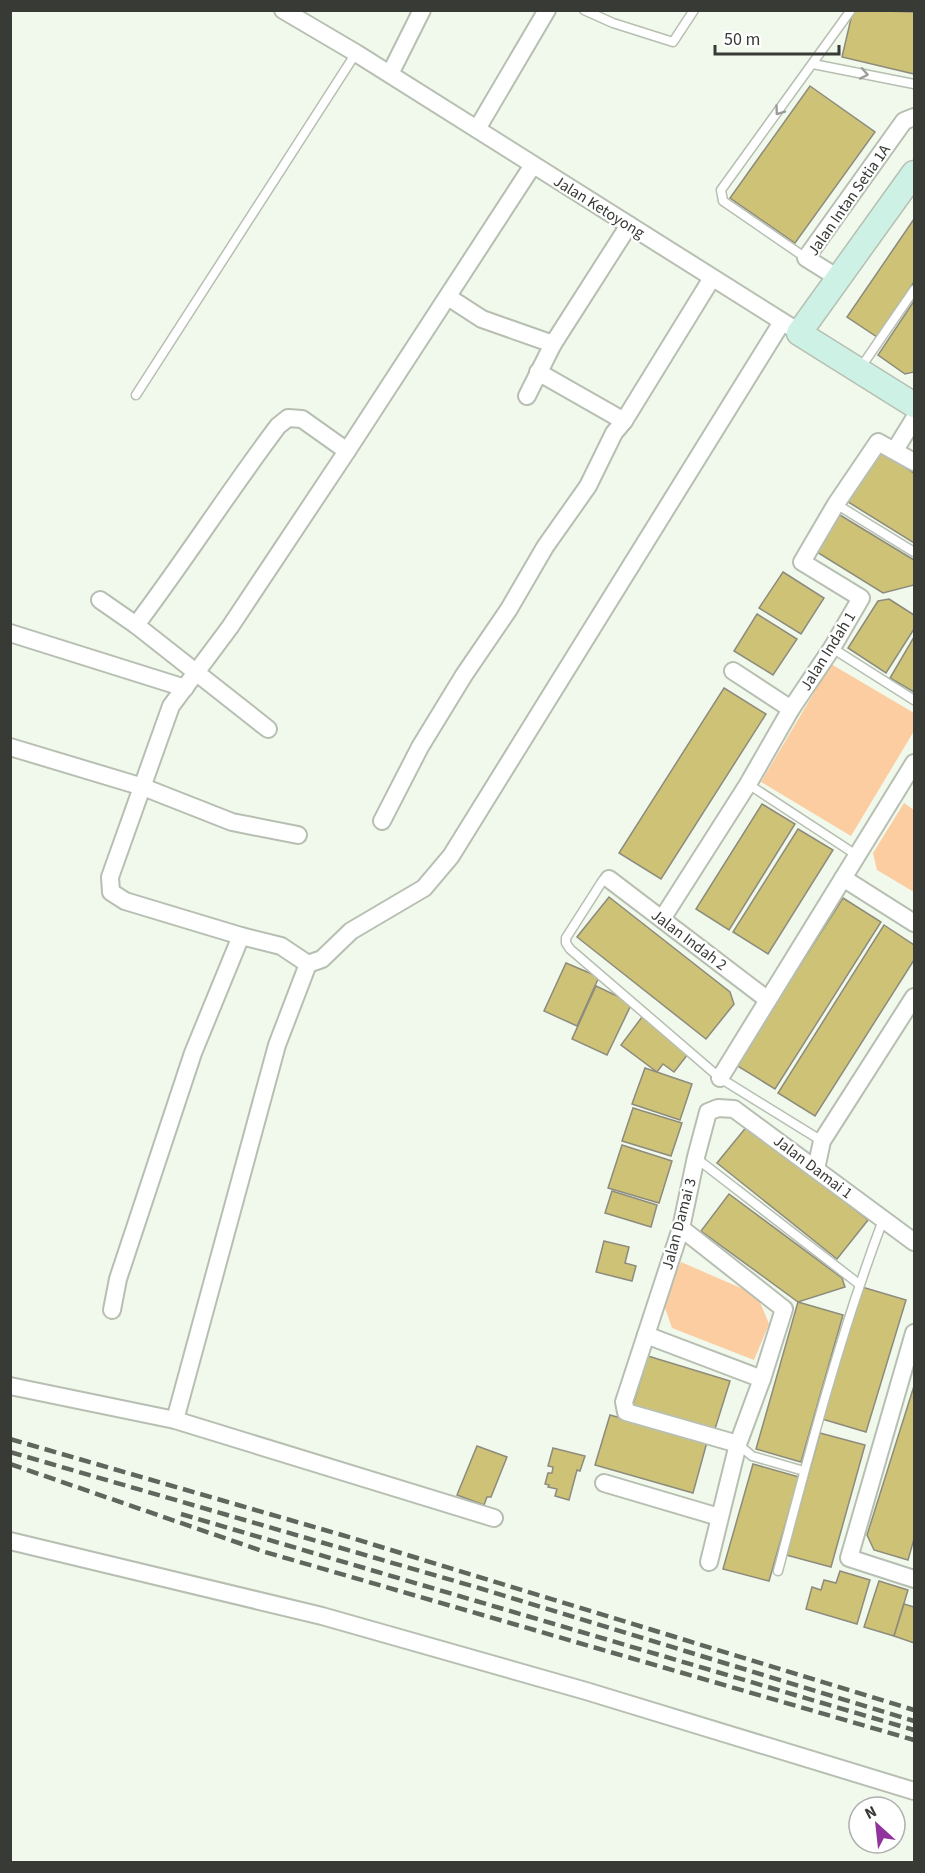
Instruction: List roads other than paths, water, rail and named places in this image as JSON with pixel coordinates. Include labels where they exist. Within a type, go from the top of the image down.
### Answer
[{"type":"street","name":"Jalan Ketoyong","points":[[283,10],[390,74],[915,405]]},
{"type":"street","points":[[390,74],[422,10]]},
{"type":"street","points":[[477,129],[547,10]]},
{"type":"street","name":"Jalan Intan Setia 1A","points":[[838,278],[806,258],[904,121],[915,117]]},
{"type":"street","points":[[308,964],[281,946],[125,901],[111,892],[110,877],[171,706],[197,672],[347,451],[533,165]]},
{"type":"street","points":[[175,1420],[277,1045],[308,964],[322,959],[351,931],[424,888],[451,856],[790,327],[838,278],[915,173]]},
{"type":"street","points":[[527,396],[554,344],[629,225]]},
{"type":"street","points":[[382,821],[420,747],[545,547],[588,486],[614,433],[624,421],[712,278]]},
{"type":"street","points":[[448,297],[482,319],[554,344]]},
{"type":"street","points":[[538,372],[624,421]]},
{"type":"street","points":[[136,625],[179,568],[225,497],[278,426],[288,418],[302,419],[347,451]]},
{"type":"street","points":[[915,419],[895,450],[915,462]]},
{"type":"street","name":"Jalan Indah 1","points":[[662,919],[748,784],[791,709],[832,648],[861,598],[802,562],[836,504],[878,442],[895,450]]},
{"type":"street","points":[[100,600],[136,625],[268,729]]},
{"type":"street","points":[[10,633],[185,688]]},
{"type":"street","points":[[733,671],[791,709]]},
{"type":"street","points":[[10,747],[143,787],[232,822],[297,835]]},
{"type":"street","points":[[720,1078],[843,878],[910,783],[915,763]]},
{"type":"street","points":[[843,878],[915,923]]},
{"type":"street","name":"Jalan Indah 2","points":[[609,879],[768,1000]]},
{"type":"street","points":[[112,1311],[117,1279],[193,1053],[241,936]]},
{"type":"street","points":[[816,1169],[822,1141],[915,997]]},
{"type":"street","name":"Jalan Damai 1","points":[[708,1112],[718,1108],[734,1109],[915,1242]]},
{"type":"street","name":"Jalan Damai 3","points":[[708,1112],[681,1228],[624,1402],[626,1412],[738,1444]]},
{"type":"street","points":[[681,1228],[783,1309],[762,1378],[738,1444],[709,1562]]},
{"type":"street","points":[[646,1335],[762,1378]]},
{"type":"street","points":[[913,1343],[849,1558],[914,1576]]},
{"type":"street","points":[[10,1386],[175,1420],[494,1518]]},
{"type":"street","points":[[604,1483],[719,1517]]},
{"type":"street","points":[[10,1541],[322,1616],[586,1691],[915,1791]]},
{"type":"lane","points":[[584,10],[613,23],[673,42],[694,10]]},
{"type":"lane","points":[[806,258],[723,201],[721,190],[851,10]]},
{"type":"lane","points":[[136,395],[356,53]]},
{"type":"lane","points":[[813,64],[915,84]]},
{"type":"lane","points":[[858,370],[915,290]]},
{"type":"lane","points":[[836,504],[915,552]]},
{"type":"lane","points":[[832,648],[915,700]]},
{"type":"lane","points":[[748,784],[858,856]]},
{"type":"lane","points":[[609,879],[603,880],[566,938],[570,949],[720,1078],[822,1141]]},
{"type":"lane","points":[[696,1158],[859,1284]]},
{"type":"lane","points":[[778,1571],[804,1471],[859,1284],[884,1220]]},
{"type":"lane","points":[[738,1444],[752,1456],[804,1471]]},
{"type":"railway","points":[[10,1439],[342,1535],[914,1710]]},
{"type":"railway","points":[[10,1452],[479,1588],[914,1721]]},
{"type":"railway","points":[[10,1464],[265,1552],[914,1740]]},
{"type":"railway","points":[[181,1514],[914,1730]]}]
